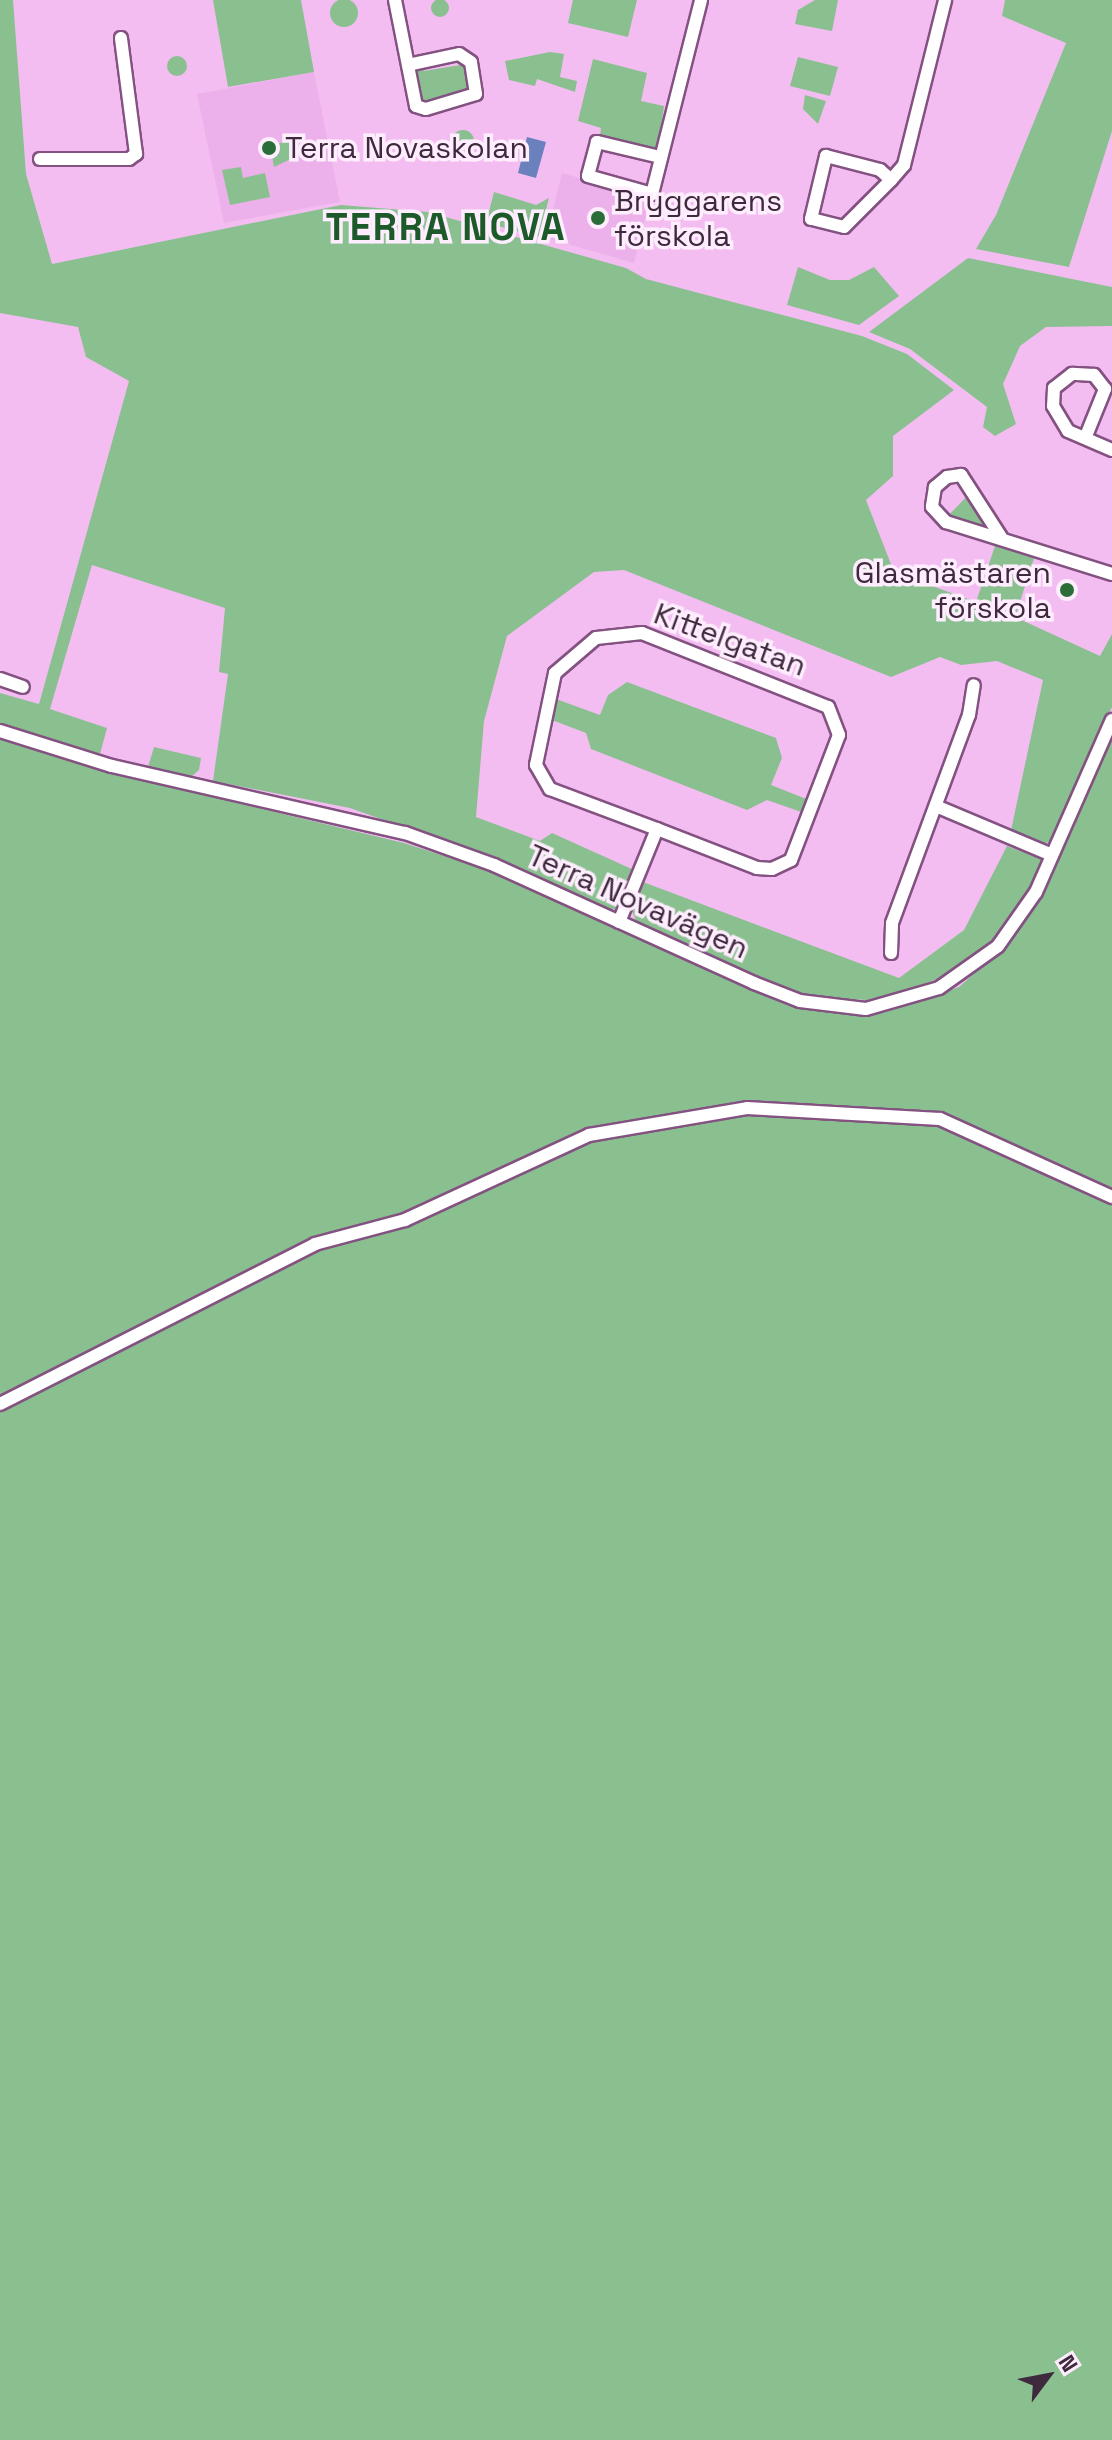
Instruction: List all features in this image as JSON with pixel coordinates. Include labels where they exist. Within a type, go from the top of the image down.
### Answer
[{"type":"street","points":[[395,0],[416,106],[426,109],[476,94],[471,62],[459,54],[408,65]]},
{"type":"street","points":[[660,157],[597,142],[588,176],[652,194],[701,0]]},
{"type":"street","points":[[891,180],[880,170],[826,156],[811,219],[844,227],[891,180],[904,165],[945,0]]},
{"type":"street","points":[[40,159],[129,159],[136,154],[121,38]]},
{"type":"street","points":[[1086,436],[1105,389],[1094,375],[1072,374],[1054,388],[1053,406],[1068,431],[1086,436],[1112,450]]},
{"type":"street","points":[[1001,537],[961,475],[947,477],[935,487],[936,516],[1112,574]]},
{"type":"street","name":"Kittelgatan","points":[[642,633],[828,707],[838,726],[837,745],[791,860],[772,869],[757,868],[657,829],[550,789],[538,774],[536,757],[555,673],[596,638],[642,633]]},
{"type":"street","points":[[0,679],[23,687]]},
{"type":"street","points":[[891,953],[892,923],[969,715],[974,685]]},
{"type":"street","name":"Terra Novavägen","points":[[0,731],[112,766],[405,833],[494,865],[800,1001],[866,1009],[891,1005],[939,988],[980,964],[1018,922],[1052,855],[1112,720]]},
{"type":"street","points":[[936,806],[1052,855]]},
{"type":"street","points":[[619,922],[657,829]]},
{"type":"street","points":[[0,1404],[315,1244],[405,1220],[589,1135],[747,1108],[940,1119],[1112,1197]]},
{"type":"shaded area","name":"Terra Novaskolan","points":[[314,72],[340,202],[224,223],[197,94]]},
{"type":"shaded area","name":"Bryggarens förskola","points":[[562,173],[650,199],[634,263],[546,238]]},
{"type":"green space","points":[[344,-1],[354,3],[358,13],[354,23],[344,27],[334,23],[330,13],[334,3]]},
{"type":"green space","points":[[440,-1],[449,8],[440,17],[431,8]]},
{"type":"green space","points":[[0,0],[13,0],[26,174],[52,264],[341,205],[428,212],[626,268],[646,279],[862,336],[907,354],[954,390],[893,436],[893,476],[866,500],[894,572],[976,602],[997,540],[1035,555],[1015,617],[1100,656],[1112,634],[1112,707],[1050,841],[1042,846],[1010,835],[1043,680],[997,661],[961,665],[940,657],[891,677],[624,570],[594,572],[507,636],[484,721],[476,817],[540,841],[552,833],[634,870],[615,909],[606,910],[482,855],[350,808],[213,781],[228,674],[219,672],[225,608],[92,565],[50,709],[107,728],[100,754],[0,724],[0,693],[39,704],[129,381],[86,357],[78,327],[0,313]]},
{"type":"green space","points":[[213,0],[301,0],[314,72],[228,87]]},
{"type":"green space","points":[[573,0],[637,0],[628,37],[568,23]]},
{"type":"green space","points":[[815,0],[838,0],[832,31],[795,24],[798,10]]},
{"type":"green space","points":[[1005,0],[1112,0],[1112,131],[1069,267],[976,249],[996,215],[1066,43],[1002,16]]},
{"type":"green space","points":[[550,52],[564,54],[560,77],[577,81],[575,92],[537,79],[535,86],[509,80],[505,61]]},
{"type":"green space","points":[[177,56],[184,59],[187,66],[184,73],[177,76],[170,73],[167,66],[170,59]]},
{"type":"green space","points":[[459,57],[473,86],[465,95],[463,89],[423,103],[414,69],[422,64],[424,71],[460,65]]},
{"type":"green space","points":[[798,57],[838,67],[830,96],[790,86]]},
{"type":"green space","points":[[593,59],[647,73],[641,101],[664,106],[658,149],[600,135],[601,128],[578,121]]},
{"type":"green space","points":[[805,95],[826,101],[818,124],[803,109]]},
{"type":"green space","points":[[463,130],[471,133],[474,141],[471,149],[463,152],[455,149],[452,141],[455,133]]},
{"type":"green space","points":[[296,140],[299,155],[274,167],[270,145]]},
{"type":"green space","points":[[241,167],[243,178],[265,173],[270,197],[230,205],[222,170]]},
{"type":"green space","points":[[494,192],[536,205],[549,198],[539,237],[486,223]]},
{"type":"green space","points":[[968,258],[1112,287],[1112,326],[1046,327],[1020,346],[1003,384],[1016,424],[995,436],[983,427],[987,407],[910,349],[869,332]]},
{"type":"green space","points":[[798,267],[830,280],[849,280],[874,267],[899,296],[859,325],[787,305]]},
{"type":"green space","points":[[969,494],[989,529],[947,517]]},
{"type":"green space","points":[[627,682],[776,738],[782,758],[771,785],[809,800],[804,813],[767,800],[747,810],[591,749],[586,733],[552,720],[556,699],[600,715],[608,695]]},
{"type":"green space","points":[[1112,732],[1112,2440],[0,2440],[0,738],[112,773],[404,843],[491,871],[796,1007],[862,1014],[886,1012],[959,987],[1014,938],[1054,866]]},
{"type":"green space","points":[[154,747],[201,758],[199,770],[191,777],[148,767]]},
{"type":"green space","points":[[1007,846],[1041,859],[1043,867],[1021,913],[966,967],[883,1001],[814,997],[768,982],[636,921],[631,909],[643,882],[899,978],[964,930]]},
{"type":"water","points":[[527,137],[546,142],[536,178],[518,173]]},
{"type":"place","name":"Terra Novaskolan","points":[[269,148]]},
{"type":"place","name":"Bryggarens förskola","points":[[598,218]]},
{"type":"place","name":"Glasmästaren förskola","points":[[1067,590]]},
{"type":"district","name":"TERRA NOVA","points":[[446,228]]}]
